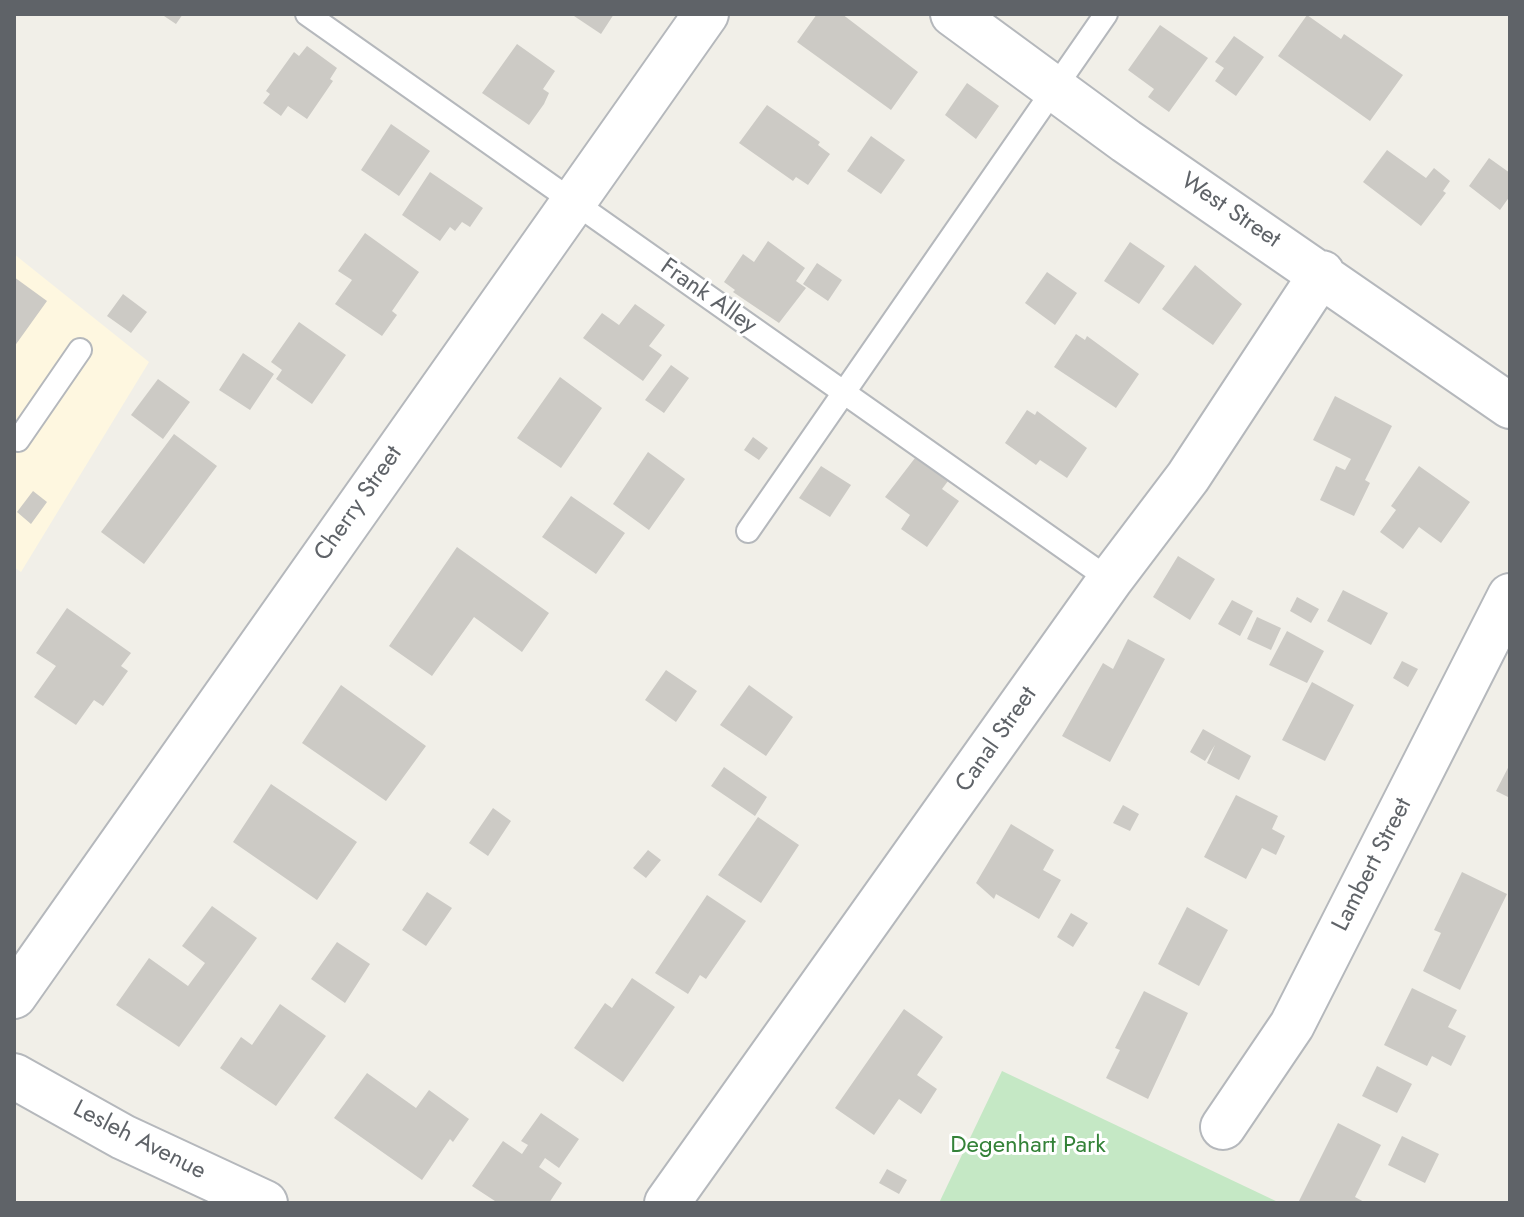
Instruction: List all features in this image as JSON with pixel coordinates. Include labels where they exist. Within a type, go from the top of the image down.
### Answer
[{"type":"street","name":"Cherry Street","points":[[14,996],[706,14]]},
{"type":"street","name":"West Street","points":[[953,14],[1126,141],[1322,273],[1510,406]]},
{"type":"street","name":"Canal Street","points":[[667,1203],[1110,580],[1188,477],[1322,273]]},
{"type":"street","name":"Lambert Street","points":[[1223,1127],[1292,1025],[1510,596]]},
{"type":"street","name":"Lesleh Avenue","points":[[14,1076],[123,1137],[265,1203]]},
{"type":"lane","name":"Frank Alley","points":[[307,14],[1110,580]]},
{"type":"lane","points":[[748,531],[846,394],[1053,87],[1106,14]]},
{"type":"lane","points":[[14,437],[18,440],[80,350]]},
{"type":"shaded area","points":[[14,254],[149,362],[21,572],[14,567]]},
{"type":"green space","name":"Degenhart Park","points":[[1002,1071],[1280,1203],[939,1203]]},
{"type":"building","points":[[161,14],[183,14],[176,24]]},
{"type":"building","points":[[571,14],[614,14],[601,34]]},
{"type":"building","points":[[817,14],[842,14],[918,72],[891,110],[797,42]]},
{"type":"building","points":[[1307,15],[1341,39],[1344,34],[1403,75],[1370,121],[1278,56]]},
{"type":"building","points":[[1160,25],[1208,58],[1169,112],[1148,97],[1154,89],[1128,70]]},
{"type":"building","points":[[1234,36],[1264,57],[1236,96],[1215,81],[1224,68],[1215,62]]},
{"type":"building","points":[[517,44],[555,71],[543,89],[549,93],[544,104],[529,125],[482,93]]},
{"type":"building","points":[[307,46],[337,68],[330,79],[333,81],[307,119],[288,106],[281,116],[263,103],[270,94],[266,91],[294,52],[299,56]]},
{"type":"building","points":[[967,83],[999,106],[976,139],[945,115]]},
{"type":"building","points":[[767,105],[820,142],[818,145],[830,154],[808,185],[796,177],[793,181],[739,143]]},
{"type":"building","points":[[391,124],[430,151],[399,196],[361,170]]},
{"type":"building","points":[[871,136],[905,160],[881,194],[847,171]]},
{"type":"building","points":[[1387,150],[1426,178],[1434,168],[1450,181],[1443,191],[1446,193],[1421,226],[1363,182]]},
{"type":"building","points":[[1489,158],[1510,173],[1510,196],[1500,210],[1469,186]]},
{"type":"building","points":[[430,172],[483,208],[470,227],[462,222],[455,231],[450,227],[440,241],[402,215]]},
{"type":"building","points":[[365,233],[419,272],[392,311],[397,315],[382,336],[335,304],[352,280],[338,271]]},
{"type":"building","points":[[768,241],[805,268],[796,281],[806,288],[779,323],[733,292],[735,290],[724,282],[743,254],[754,262]]},
{"type":"building","points":[[1130,242],[1165,266],[1139,304],[1104,281]]},
{"type":"building","points":[[817,263],[842,280],[828,301],[803,284]]},
{"type":"building","points":[[1195,265],[1242,304],[1213,345],[1162,309]]},
{"type":"building","points":[[1047,272],[1077,293],[1055,325],[1025,303]]},
{"type":"building","points":[[14,277],[47,301],[14,347]]},
{"type":"building","points":[[123,294],[147,312],[131,333],[107,316]]},
{"type":"building","points":[[635,304],[665,325],[649,346],[662,355],[643,381],[583,338],[602,313],[619,325]]},
{"type":"building","points":[[299,322],[346,355],[312,404],[276,379],[282,370],[271,362]]},
{"type":"building","points":[[1076,334],[1085,340],[1087,336],[1139,374],[1116,408],[1054,367]]},
{"type":"building","points":[[243,353],[274,374],[250,410],[219,390]]},
{"type":"building","points":[[671,365],[689,378],[664,413],[645,400]]},
{"type":"building","points":[[560,377],[602,408],[561,468],[517,438]]},
{"type":"building","points":[[158,379],[190,402],[163,439],[131,415]]},
{"type":"building","points":[[1335,396],[1392,426],[1365,480],[1370,483],[1354,516],[1320,500],[1336,466],[1345,470],[1351,459],[1313,440]]},
{"type":"building","points":[[1027,410],[1035,415],[1037,411],[1087,448],[1067,478],[1040,460],[1036,465],[1005,443]]},
{"type":"building","points":[[174,434],[217,466],[144,564],[101,532]]},
{"type":"building","points":[[753,437],[768,448],[759,460],[744,450]]},
{"type":"building","points":[[648,452],[685,479],[649,530],[613,504]]},
{"type":"building","points":[[915,458],[948,481],[942,489],[959,501],[927,547],[901,529],[910,515],[885,497]]},
{"type":"building","points":[[821,466],[851,485],[830,517],[799,498]]},
{"type":"building","points":[[1419,466],[1470,502],[1441,543],[1419,527],[1403,549],[1380,532],[1396,510],[1391,506]]},
{"type":"building","points":[[33,491],[47,502],[31,524],[17,512]]},
{"type":"building","points":[[571,496],[625,533],[596,574],[542,537]]},
{"type":"building","points":[[457,547],[549,613],[522,652],[474,617],[432,676],[389,646]]},
{"type":"building","points":[[1178,556],[1215,579],[1190,620],[1153,597]]},
{"type":"building","points":[[1343,590],[1388,613],[1371,645],[1327,621]]},
{"type":"building","points":[[1297,597],[1319,609],[1311,623],[1290,611]]},
{"type":"building","points":[[1232,600],[1253,611],[1240,636],[1218,624]]},
{"type":"building","points":[[67,608],[131,653],[121,666],[128,671],[103,706],[94,700],[76,725],[34,697],[56,666],[36,653]]},
{"type":"building","points":[[1257,617],[1281,628],[1271,650],[1247,639]]},
{"type":"building","points":[[1287,631],[1324,651],[1307,683],[1269,665]]},
{"type":"building","points":[[1128,639],[1165,659],[1110,762],[1062,736],[1103,663],[1113,669]]},
{"type":"building","points":[[1402,661],[1418,669],[1408,687],[1393,678]]},
{"type":"building","points":[[666,670],[697,691],[676,722],[645,700]]},
{"type":"building","points":[[1312,682],[1354,705],[1325,761],[1282,740]]},
{"type":"building","points":[[341,685],[426,746],[386,801],[302,743]]},
{"type":"building","points":[[749,685],[793,717],[766,756],[720,725]]},
{"type":"building","points":[[1203,729],[1251,756],[1239,780],[1207,763],[1215,745],[1205,761],[1190,752]]},
{"type":"building","points":[[1510,764],[1510,798],[1496,791]]},
{"type":"building","points":[[724,767],[767,797],[755,816],[711,786]]},
{"type":"building","points":[[271,784],[357,842],[317,900],[233,842]]},
{"type":"building","points":[[1236,795],[1278,816],[1272,829],[1285,836],[1276,855],[1262,848],[1246,879],[1204,857]]},
{"type":"building","points":[[1123,805],[1139,814],[1130,831],[1113,823]]},
{"type":"building","points":[[493,808],[511,821],[488,856],[469,843]]},
{"type":"building","points":[[758,817],[799,845],[761,903],[718,875]]},
{"type":"building","points":[[1011,824],[1054,850],[1043,870],[1061,880],[1039,919],[996,894],[994,899],[976,883]]},
{"type":"building","points":[[648,850],[661,860],[646,878],[633,868]]},
{"type":"building","points":[[1462,872],[1507,894],[1460,990],[1423,971],[1441,933],[1434,930]]},
{"type":"building","points":[[427,892],[452,908],[426,946],[402,930]]},
{"type":"building","points":[[707,895],[746,921],[706,979],[700,975],[688,994],[655,973]]},
{"type":"building","points":[[212,906],[257,938],[179,1047],[116,1005],[149,958],[188,986],[205,963],[182,946]]},
{"type":"building","points":[[1187,907],[1228,930],[1199,986],[1158,964]]},
{"type":"building","points":[[1071,913],[1088,923],[1073,947],[1057,937]]},
{"type":"building","points":[[337,942],[370,964],[345,1003],[311,979]]},
{"type":"building","points":[[632,978],[675,1007],[623,1082],[574,1048],[605,1003],[612,1008]]},
{"type":"building","points":[[1412,988],[1457,1010],[1448,1027],[1466,1036],[1451,1066],[1432,1056],[1427,1066],[1384,1045]]},
{"type":"building","points":[[1144,991],[1188,1013],[1148,1099],[1106,1078],[1120,1050],[1115,1048]]},
{"type":"building","points":[[280,1004],[326,1036],[276,1106],[220,1068],[241,1037],[252,1045]]},
{"type":"building","points":[[904,1009],[943,1037],[917,1075],[937,1089],[921,1114],[899,1099],[874,1135],[835,1108]]},
{"type":"building","points":[[1377,1066],[1412,1084],[1397,1113],[1362,1096]]},
{"type":"building","points":[[367,1073],[416,1108],[429,1090],[469,1119],[453,1142],[450,1139],[422,1180],[334,1118]]},
{"type":"building","points":[[541,1113],[579,1139],[559,1168],[545,1158],[539,1167],[562,1183],[549,1203],[498,1203],[472,1186],[503,1141],[522,1154],[528,1145],[521,1141]]},
{"type":"building","points":[[1338,1123],[1381,1145],[1355,1197],[1366,1203],[1298,1203]]},
{"type":"building","points":[[1402,1136],[1439,1154],[1425,1183],[1388,1165]]},
{"type":"building","points":[[887,1169],[907,1180],[899,1194],[879,1183]]}]
